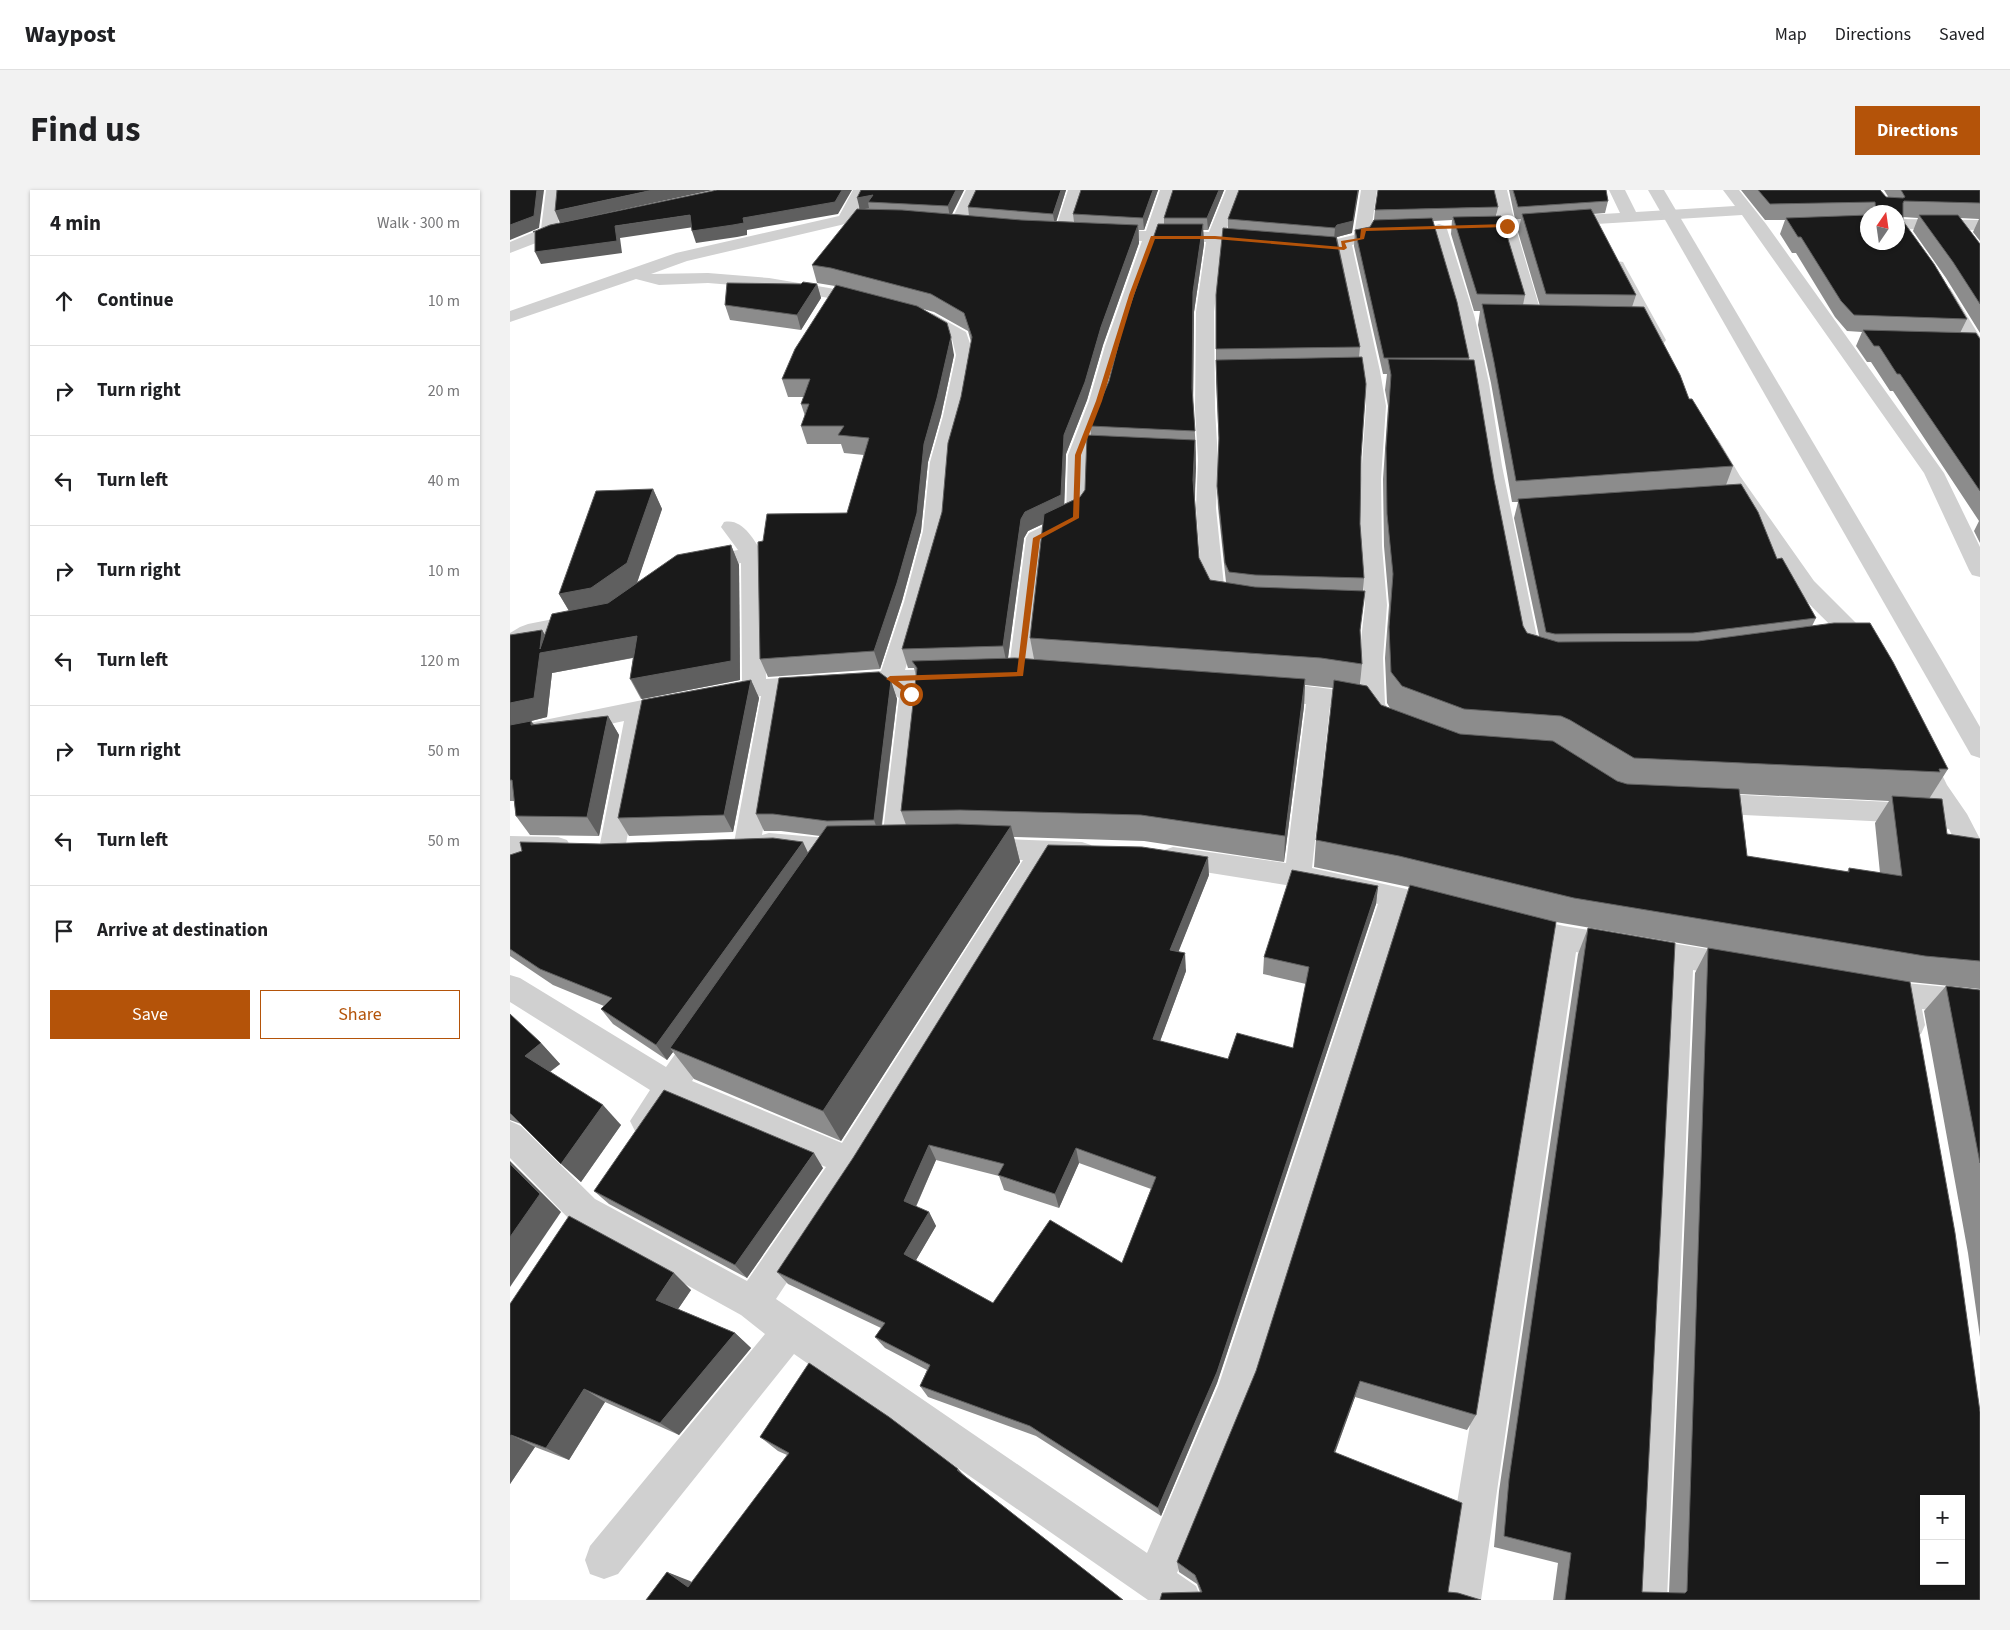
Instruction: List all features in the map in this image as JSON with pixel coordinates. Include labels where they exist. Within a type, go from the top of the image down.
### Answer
[{"type":"street","points":[[549,232],[554,190]]},
{"type":"street","points":[[845,219],[861,190]]},
{"type":"street","points":[[957,225],[974,190]]},
{"type":"street","points":[[1076,190],[1054,232],[1275,242]]},
{"type":"street","points":[[1046,677],[1011,675],[1037,538],[1076,518],[1078,455],[1099,401],[1131,295],[1168,190]]},
{"type":"street","points":[[1234,190],[1215,238],[1205,312],[1215,375],[1206,508],[1213,586],[1220,602],[1255,606]]},
{"type":"street","points":[[1369,190],[1373,229],[1360,240],[1343,242],[1372,377],[1376,406],[1371,479],[1371,546],[1364,608],[1371,658],[1373,705],[1386,725],[1412,735]]},
{"type":"street","points":[[1499,190],[1507,226],[1534,319]]},
{"type":"street","points":[[1617,190],[1630,217]]},
{"type":"street","points":[[1656,190],[1980,749]]},
{"type":"street","points":[[1731,190],[1760,227],[1934,473],[1980,570]]},
{"type":"street","points":[[1560,663],[1550,663],[1529,657],[1510,510],[1470,383],[1482,318],[1430,229],[1507,226],[1601,234],[1630,217],[1672,216],[1746,210]]},
{"type":"street","points":[[510,317],[682,257],[845,219],[898,221]]},
{"type":"street","points":[[510,248],[549,232],[585,223]]},
{"type":"street","points":[[940,224],[976,226]]},
{"type":"street","points":[[1905,224],[1980,225]]},
{"type":"street","points":[[1956,224],[1968,240]]},
{"type":"street","points":[[1760,227],[1779,227]]},
{"type":"street","points":[[1601,234],[1638,321],[1668,362]]},
{"type":"street","points":[[1905,235],[1908,240]]},
{"type":"street","points":[[1324,247],[1344,248]]},
{"type":"street","points":[[643,272],[643,277],[653,280],[705,278],[756,281],[830,300],[890,308],[928,318],[960,336],[965,354],[953,416],[940,462],[934,531],[915,602],[890,679]]},
{"type":"street","points":[[1936,279],[1978,346]]},
{"type":"street","points":[[1482,318],[1553,319]]},
{"type":"street","points":[[1838,338],[1858,339]]},
{"type":"street","points":[[1955,342],[1978,346]]},
{"type":"street","points":[[1703,429],[1733,495],[1806,586],[1859,639],[1876,670]]},
{"type":"street","points":[[1078,455],[1098,456]]},
{"type":"street","points":[[1188,459],[1208,460]]},
{"type":"street","points":[[732,527],[752,554],[764,688],[747,843]]},
{"type":"street","points":[[678,567],[752,554]]},
{"type":"street","points":[[510,644],[528,632],[600,617]]},
{"type":"street","points":[[1830,643],[1859,639]]},
{"type":"street","points":[[510,736],[640,709],[764,688],[890,679],[974,676]]},
{"type":"street","points":[[890,679],[911,694],[894,850]]},
{"type":"street","points":[[1250,691],[1319,696],[1373,705]]},
{"type":"street","points":[[1298,876],[1319,696]]},
{"type":"street","points":[[612,849],[640,709]]},
{"type":"street","points":[[1911,736],[1936,789],[1958,821],[1980,866]]},
{"type":"street","points":[[1681,802],[1912,813],[1958,821]]},
{"type":"street","points":[[718,844],[781,843],[834,850],[921,849]]},
{"type":"street","points":[[510,846],[641,848]]},
{"type":"street","points":[[958,848],[1107,852]]},
{"type":"street","points":[[817,875],[834,850]]},
{"type":"street","points":[[753,1303],[849,1161],[1043,851]]},
{"type":"street","points":[[1153,854],[1298,876],[1394,896],[1465,914]]},
{"type":"street","points":[[510,1136],[583,1210],[753,1303],[790,1331],[1169,1590],[1394,896]]},
{"type":"street","points":[[1492,921],[1564,938],[1768,971]]},
{"type":"street","points":[[1461,1600],[1564,938]]},
{"type":"street","points":[[1647,1600],[1679,956]]},
{"type":"street","points":[[510,987],[670,1086],[849,1161]]},
{"type":"street","points":[[1915,1053],[1895,994],[1980,1003]]},
{"type":"street","points":[[632,1140],[721,1013]]},
{"type":"street","points":[[604,1560],[790,1331]]},
{"type":"building","points":[[510,190],[537,190],[534,216],[510,225]]},
{"type":"building","points":[[557,190],[653,190],[555,211]]},
{"type":"building","points":[[717,190],[842,190],[835,202],[743,218],[744,223],[692,231],[690,215],[615,226],[617,241],[535,252],[535,231],[550,225]]},
{"type":"building","points":[[861,190],[956,190],[948,206],[868,202],[873,195],[857,198]]},
{"type":"building","points":[[976,190],[1061,190],[1053,214],[968,207]]},
{"type":"building","points":[[1081,190],[1153,190],[1143,218],[1073,214]]},
{"type":"building","points":[[1173,190],[1219,190],[1207,218],[1164,218]]},
{"type":"building","points":[[1239,190],[1358,190],[1353,221],[1337,225],[1335,228],[1228,219]]},
{"type":"building","points":[[1378,190],[1494,190],[1498,207],[1375,210]]},
{"type":"building","points":[[1513,190],[1606,190],[1608,201],[1518,207]]},
{"type":"building","points":[[1758,190],[1880,190],[1886,197],[1903,198],[1905,197],[1901,190],[1980,190],[1980,203],[1904,201],[1903,205],[1875,205],[1875,202],[1770,204]]},
{"type":"building","points":[[857,209],[902,210],[1021,220],[1138,225],[1101,327],[1085,382],[1064,435],[1061,495],[1025,512],[1021,519],[1003,646],[902,649],[942,512],[948,443],[961,397],[972,337],[964,313],[931,294],[831,268],[812,265]]},
{"type":"building","points":[[1591,209],[1636,295],[1546,294],[1522,214]]},
{"type":"building","points":[[1860,215],[1860,250],[1905,250],[1905,224],[1934,264],[1967,319],[1854,315],[1841,301],[1801,237],[1798,237],[1786,218]]},
{"type":"building","points":[[1919,215],[1958,215],[1980,244],[1980,304],[1953,262]]},
{"type":"building","points":[[1501,216],[1525,295],[1477,294],[1453,217]]},
{"type":"building","points":[[1432,218],[1457,302],[1469,358],[1384,358],[1355,230],[1370,227],[1374,220]]},
{"type":"building","points":[[1158,224],[1203,224],[1193,292],[1192,388],[1195,431],[1090,426],[1109,381],[1123,326]]},
{"type":"building","points":[[1223,228],[1336,237],[1360,347],[1216,349],[1216,295]]},
{"type":"building","points":[[803,282],[817,284],[797,315],[725,305],[727,283],[801,284]]},
{"type":"building","points":[[836,285],[917,306],[947,323],[951,337],[924,444],[917,513],[897,583],[874,651],[760,659],[758,542],[763,541],[767,514],[847,513],[869,438],[838,435],[844,426],[801,426],[809,404],[801,404],[810,379],[782,379],[795,349]]},
{"type":"building","points":[[1482,304],[1644,307],[1680,375],[1689,399],[1692,399],[1733,466],[1516,481]]},
{"type":"building","points":[[1863,330],[1976,333],[1980,339],[1980,491],[1900,374],[1897,374],[1879,346],[1874,346]]},
{"type":"building","points":[[1362,357],[1366,384],[1361,457],[1360,524],[1364,578],[1255,575],[1229,572],[1225,563],[1217,486],[1219,438],[1216,360]]},
{"type":"building","points":[[1388,359],[1474,360],[1494,480],[1523,626],[1527,633],[1558,642],[1698,641],[1834,623],[1870,623],[1893,662],[1948,769],[1939,769],[1940,772],[1634,758],[1561,716],[1464,709],[1402,686],[1391,672],[1389,627],[1393,574],[1387,514],[1386,448],[1391,375]]},
{"type":"building","points":[[1087,435],[1195,440],[1193,480],[1199,558],[1210,580],[1255,587],[1365,591],[1360,630],[1362,664],[1321,658],[1030,638],[1044,514],[1080,497],[1085,490]]},
{"type":"building","points":[[1741,484],[1758,512],[1777,559],[1782,558],[1816,618],[1693,633],[1555,634],[1546,632],[1518,499]]},
{"type":"building","points":[[653,489],[627,563],[591,588],[559,594],[596,491]]},
{"type":"building","points":[[731,545],[731,661],[630,679],[637,636],[540,653],[534,698],[510,703],[510,635],[542,630],[540,649],[552,614],[608,603],[677,555]]},
{"type":"building","points":[[1015,658],[1305,679],[1285,836],[1141,815],[960,810],[901,811],[917,668],[912,661]]},
{"type":"building","points":[[879,672],[891,681],[874,820],[827,821],[773,814],[756,814],[779,678]]},
{"type":"building","points":[[751,680],[724,815],[618,818],[642,700]]},
{"type":"building","points":[[1334,680],[1367,686],[1381,705],[1460,734],[1553,741],[1617,781],[1627,784],[1739,789],[1747,856],[1849,872],[1849,868],[1902,876],[1892,796],[1942,799],[1947,834],[1980,839],[1980,961],[1925,956],[1574,898],[1399,856],[1316,840]]},
{"type":"building","points":[[608,716],[587,817],[516,816],[512,780],[510,780],[510,725],[531,721],[531,725]]},
{"type":"building","points":[[957,824],[1011,826],[823,1111],[670,1048],[827,826]]},
{"type":"building","points":[[773,838],[803,842],[656,1045],[601,1009],[612,998],[540,969],[510,949],[510,855],[522,851],[520,842],[601,844]]},
{"type":"building","points":[[1048,845],[1142,847],[1208,857],[1170,950],[1185,953],[1153,1039],[1228,1059],[1237,1033],[1293,1048],[1309,967],[1264,957],[1292,870],[1378,886],[1217,1372],[1158,1508],[1030,1426],[920,1386],[930,1365],[875,1337],[885,1323],[777,1272],[853,1158]],"holes":[[[929,1145],[1004,1164],[998,1175],[1055,1194],[1076,1148],[1156,1177],[1122,1263],[1050,1220],[993,1303],[904,1254],[929,1212],[904,1201]]]},
{"type":"building","points":[[1410,885],[1556,922],[1476,1415],[1360,1381],[1334,1452],[1462,1503],[1448,1592],[1481,1600],[1160,1600],[1162,1593],[1202,1592],[1195,1575],[1177,1562],[1256,1371]]},
{"type":"building","points":[[1588,928],[1675,943],[1642,1592],[1685,1593],[1687,1591],[1708,948],[1910,982],[1955,1233],[1980,1412],[1980,1600],[1565,1600],[1571,1553],[1504,1536],[1509,1479]]},
{"type":"building","points":[[1946,986],[1980,990],[1980,1163]]},
{"type":"building","points":[[510,1014],[541,1043],[525,1056],[603,1105],[561,1164],[510,1113]]},
{"type":"building","points":[[664,1090],[814,1153],[735,1265],[594,1191]]},
{"type":"building","points":[[510,1164],[540,1194],[510,1237]]},
{"type":"building","points":[[569,1216],[674,1273],[656,1300],[735,1333],[660,1423],[584,1389],[546,1448],[511,1435],[510,1437],[510,1304]]},
{"type":"building","points":[[809,1363],[889,1417],[958,1469],[1123,1600],[646,1600],[667,1572],[688,1587],[789,1453],[760,1437]]},
{"type":"route","points":[[911,694],[890,679],[1020,675],[1037,538],[1076,518],[1078,455],[1099,401],[1114,346],[1153,237],[1215,238],[1344,248],[1343,242],[1347,240],[1360,240],[1364,229],[1439,229],[1507,226]]}]
